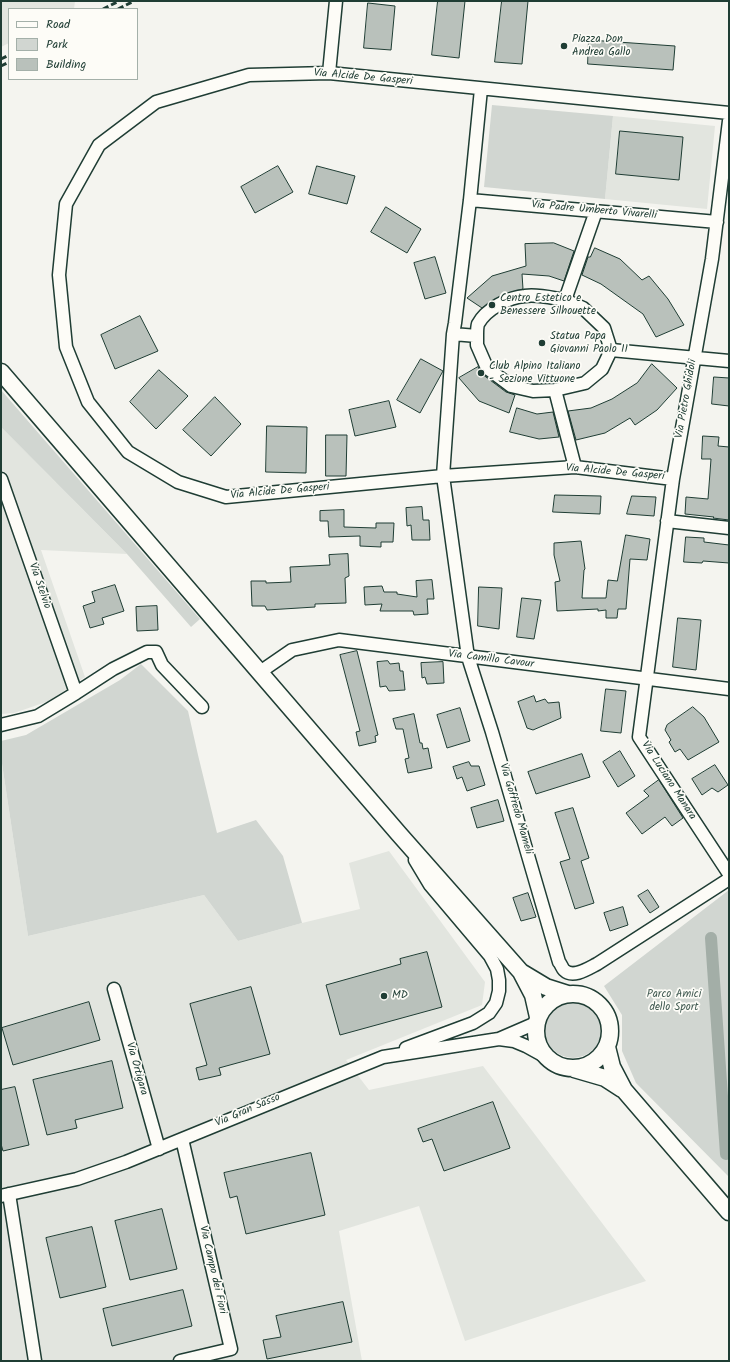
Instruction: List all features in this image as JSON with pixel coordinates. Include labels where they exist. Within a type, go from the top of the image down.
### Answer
[{"type":"main road","points":[[1,372],[399,834],[521,972],[533,995],[537,1020],[535,1035],[539,1047],[546,1057],[554,1064],[605,1078],[624,1090]]},
{"type":"main road","points":[[521,972],[546,987],[568,994]]},
{"type":"main road","points":[[537,1020],[543,1008],[558,996],[580,994],[590,997],[600,1004],[606,1013],[610,1024],[610,1036],[607,1047],[602,1055],[594,1062],[584,1067],[574,1069]]},
{"type":"main road","points":[[607,1047],[612,1067],[624,1090],[729,1212]]},
{"type":"street","points":[[329,73],[336,1]]},
{"type":"street","name":"Via Alcide De Gasperi","points":[[673,479],[575,468],[443,476],[226,497],[178,482],[128,452],[88,402],[66,347],[59,275],[66,204],[99,145],[156,102],[249,75],[329,73],[729,113]]},
{"type":"street","points":[[470,200],[481,89]]},
{"type":"street","name":"Via Pietro Ghidoli","points":[[647,678],[673,479],[717,222],[729,121]]},
{"type":"street","name":"Via Goffredo Mameli","points":[[470,200],[453,334],[443,476],[468,657],[492,732],[559,962],[565,971],[571,974],[580,972],[598,964],[729,880]]},
{"type":"street","name":"Via Padre Umberto Vivarelli","points":[[470,200],[717,222]]},
{"type":"street","points":[[565,300],[596,211]]},
{"type":"street","points":[[524,296],[544,296],[565,300],[583,308],[604,328],[610,350],[602,369],[585,383],[555,390],[533,391],[511,386],[487,368],[477,345],[478,325],[486,313],[502,302],[524,296]]},
{"type":"street","points":[[453,334],[477,336]]},
{"type":"street","points":[[610,350],[729,361]]},
{"type":"street","points":[[555,390],[575,468]]},
{"type":"street","name":"Via Stelvio","points":[[1,479],[76,693]]},
{"type":"street","points":[[667,521],[729,528]]},
{"type":"street","name":"Via Camillo Cavour","points":[[260,672],[292,650],[339,640],[729,689]]},
{"type":"street","points":[[1,725],[38,716],[113,669],[147,652],[156,652],[166,670],[202,707]]},
{"type":"street","name":"Via Luciano Manara","points":[[647,678],[639,737],[729,874]]},
{"type":"street","points":[[383,1056],[473,1023],[489,1013],[496,1003],[499,992],[498,969],[490,956],[430,885],[399,834]]},
{"type":"street","name":"Via Ortigara","points":[[114,989],[159,1149]]},
{"type":"street","name":"Via Gran Sasso","points":[[5,1195],[77,1179],[159,1149],[383,1056],[499,1039],[528,1027],[537,1020]]},
{"type":"street","name":"Via Gran Sasso","points":[[499,1039],[514,1041],[546,1057]]},
{"type":"street","name":"Via Campo dei Fiori","points":[[180,1361],[231,1349],[182,1139]]},
{"type":"street","points":[[5,1195],[35,1361]]},
{"type":"shaded area","points":[[1,1],[75,1],[74,8],[8,8],[8,44],[1,47]]},
{"type":"shaded area","points":[[613,116],[715,126],[707,209],[605,199]]},
{"type":"shaded area","points":[[1,427],[127,554],[41,550],[85,677],[49,701],[14,713],[1,714]]},
{"type":"shaded area","points":[[1,757],[28,936],[204,895],[238,941],[360,909],[349,863],[389,851],[485,982],[482,1005],[346,1060],[369,1090],[483,1066],[646,1281],[465,1341],[419,1206],[339,1231],[362,1361],[1,1361]]},
{"type":"green space","points":[[492,105],[613,116],[605,199],[484,187]]},
{"type":"green space","points":[[1,390],[200,619],[191,627],[127,554],[1,427]]},
{"type":"green space","points":[[141,664],[188,711],[217,833],[256,820],[283,856],[302,923],[238,941],[204,895],[28,936],[1,757],[1,741],[26,735],[120,680]]},
{"type":"green space","name":"Parco Amici dello Sport","points":[[729,890],[729,1177],[636,1083],[622,1051],[622,1015],[604,986]]},
{"type":"green space","points":[[567,1002],[579,1002],[589,1006],[597,1014],[601,1024],[601,1036],[597,1046],[589,1054],[579,1058],[567,1058],[557,1054],[549,1046],[545,1036],[545,1024],[549,1014],[557,1006]]},
{"type":"building","points":[[438,1],[465,1],[459,58],[432,55]]},
{"type":"building","points":[[502,1],[528,1],[522,64],[495,62]]},
{"type":"building","points":[[368,3],[395,6],[391,50],[364,48]]},
{"type":"building","points":[[589,40],[675,46],[673,70],[588,64]]},
{"type":"building","points":[[620,131],[683,137],[679,180],[616,174]]},
{"type":"building","points":[[278,166],[293,192],[255,213],[241,187]]},
{"type":"building","points":[[317,166],[355,176],[347,204],[309,194]]},
{"type":"building","points":[[386,207],[421,229],[407,253],[371,232]]},
{"type":"building","points":[[554,243],[574,251],[564,281],[549,276],[522,274],[523,289],[502,295],[482,308],[467,298],[492,276],[526,266],[525,244]]},
{"type":"building","points":[[595,248],[620,259],[642,280],[649,276],[668,299],[684,325],[656,337],[643,314],[601,284],[582,275],[588,257],[590,257]]},
{"type":"building","points":[[435,257],[446,293],[425,299],[414,263]]},
{"type":"building","points":[[140,316],[158,351],[115,369],[101,335]]},
{"type":"building","points":[[421,359],[443,371],[420,413],[397,400]]},
{"type":"building","points":[[652,364],[677,388],[657,410],[635,425],[630,418],[605,433],[576,440],[568,411],[591,408],[612,399],[637,383]]},
{"type":"building","points":[[478,367],[482,374],[506,392],[515,395],[509,413],[479,401],[459,378]]},
{"type":"building","points":[[159,370],[188,396],[156,429],[130,402]]},
{"type":"building","points":[[714,377],[729,378],[729,406],[712,404]]},
{"type":"building","points":[[215,397],[241,424],[211,456],[183,430]]},
{"type":"building","points":[[389,401],[396,427],[355,436],[349,410]]},
{"type":"building","points":[[517,408],[537,414],[553,412],[559,437],[539,439],[510,432]]},
{"type":"building","points":[[267,426],[307,427],[306,473],[266,472]]},
{"type":"building","points":[[326,435],[347,435],[346,476],[326,476]]},
{"type":"building","points":[[703,436],[719,437],[718,446],[729,447],[729,520],[685,514],[686,497],[708,499],[711,459],[702,459]]},
{"type":"building","points":[[555,495],[601,496],[600,514],[553,512]]},
{"type":"building","points":[[632,496],[656,497],[654,516],[627,514]]},
{"type":"building","points":[[422,507],[423,520],[429,520],[430,540],[412,540],[411,525],[407,526],[406,508]]},
{"type":"building","points":[[344,510],[344,527],[376,528],[376,523],[394,523],[393,542],[381,542],[381,547],[360,546],[360,536],[329,537],[328,521],[320,521],[320,511]]},
{"type":"building","points":[[626,535],[650,539],[647,560],[630,559],[626,609],[618,609],[617,618],[606,618],[606,610],[598,611],[598,609],[557,611],[555,582],[560,581],[554,555],[554,543],[581,541],[585,569],[582,598],[606,598],[608,580],[617,581]]},
{"type":"building","points":[[686,537],[704,538],[704,542],[729,545],[729,563],[703,561],[702,563],[684,562]]},
{"type":"building","points":[[348,554],[349,576],[345,578],[346,603],[315,604],[315,607],[267,610],[265,606],[252,606],[251,581],[266,581],[266,583],[291,582],[290,567],[330,565],[329,555]]},
{"type":"building","points":[[432,580],[434,599],[427,599],[428,614],[414,615],[413,611],[380,611],[382,604],[365,605],[364,587],[382,586],[384,592],[397,592],[397,594],[417,597],[416,581]]},
{"type":"building","points":[[115,585],[124,611],[102,618],[104,624],[90,628],[83,606],[95,602],[92,592]]},
{"type":"building","points":[[479,587],[502,588],[499,629],[478,626]]},
{"type":"building","points":[[522,598],[541,600],[534,639],[517,637]]},
{"type":"building","points":[[157,606],[158,630],[137,631],[136,607]]},
{"type":"building","points":[[678,618],[701,620],[696,670],[673,667]]},
{"type":"building","points":[[357,651],[378,735],[375,736],[376,742],[359,746],[356,732],[360,731],[340,655]]},
{"type":"building","points":[[388,661],[390,664],[399,663],[400,671],[403,671],[405,690],[389,691],[386,686],[380,687],[377,662]]},
{"type":"building","points":[[443,662],[444,683],[427,684],[425,677],[422,678],[421,663]]},
{"type":"building","points":[[606,689],[626,691],[621,733],[601,731]]},
{"type":"building","points":[[534,696],[536,702],[545,699],[548,703],[559,702],[561,718],[533,730],[527,728],[518,702]]},
{"type":"building","points":[[693,707],[704,717],[719,742],[688,760],[680,749],[675,752],[669,742],[671,740],[665,730],[667,725]]},
{"type":"building","points":[[460,708],[470,741],[447,748],[437,715]]},
{"type":"building","points":[[414,714],[420,743],[422,743],[423,749],[428,748],[432,768],[408,773],[405,759],[409,758],[403,729],[396,729],[393,719]]},
{"type":"building","points":[[620,751],[635,776],[618,787],[603,762]]},
{"type":"building","points":[[582,754],[590,777],[536,794],[528,772]]},
{"type":"building","points":[[469,762],[471,766],[479,766],[485,785],[467,791],[462,777],[457,779],[453,767]]},
{"type":"building","points":[[715,765],[728,785],[718,792],[712,788],[702,795],[692,779]]},
{"type":"building","points":[[659,780],[683,818],[672,826],[665,817],[642,834],[626,813],[649,796],[644,791]]},
{"type":"building","points":[[498,800],[504,821],[477,828],[471,808]]},
{"type":"building","points":[[573,808],[589,858],[581,861],[594,903],[575,909],[560,862],[570,859],[555,813]]},
{"type":"building","points":[[648,890],[659,907],[650,913],[638,896]]},
{"type":"building","points":[[528,893],[536,917],[521,921],[513,898]]},
{"type":"building","points":[[623,907],[628,925],[610,931],[604,913]]},
{"type":"building","name":"MD","points":[[427,952],[442,1007],[340,1035],[326,985],[401,964],[400,959]]},
{"type":"building","points":[[251,987],[270,1054],[219,1068],[221,1075],[199,1080],[196,1068],[207,1065],[190,1004]]},
{"type":"building","points":[[89,1002],[100,1040],[13,1065],[2,1028]]},
{"type":"building","points":[[112,1061],[123,1108],[75,1120],[77,1128],[47,1135],[33,1080]]},
{"type":"building","points":[[15,1087],[29,1145],[3,1151],[1,1144],[1,1090]]},
{"type":"building","points":[[493,1102],[510,1148],[444,1171],[432,1139],[423,1142],[418,1129]]},
{"type":"building","points":[[311,1153],[325,1215],[246,1234],[237,1196],[230,1198],[224,1173]]},
{"type":"building","points":[[162,1209],[177,1269],[130,1280],[115,1221]]},
{"type":"building","points":[[92,1227],[106,1287],[60,1298],[46,1238]]},
{"type":"building","points":[[183,1290],[192,1326],[112,1346],[103,1309]]},
{"type":"building","points":[[343,1302],[352,1342],[267,1359],[263,1340],[281,1337],[276,1316]]},
{"type":"waterway","points":[[711,938],[726,1154]]},
{"type":"railway","points":[[105,8],[119,1]]},
{"type":"railway","points":[[120,8],[134,1]]},
{"type":"railway","points":[[1,59],[8,56]]},
{"type":"railway","points":[[1,66],[8,62]]},
{"type":"place","name":"Piazza Don Andrea Gallo","points":[[564,46]]},
{"type":"place","name":"Centro Estetico e Benessere Silhouette","points":[[492,305]]},
{"type":"place","name":"Statua Papa Giovanni Paolo II","points":[[542,343]]},
{"type":"place","name":"Club Alpino Italiano - Sezione Vittuone","points":[[481,373]]},
{"type":"place","name":"MD","points":[[384,996]]}]
